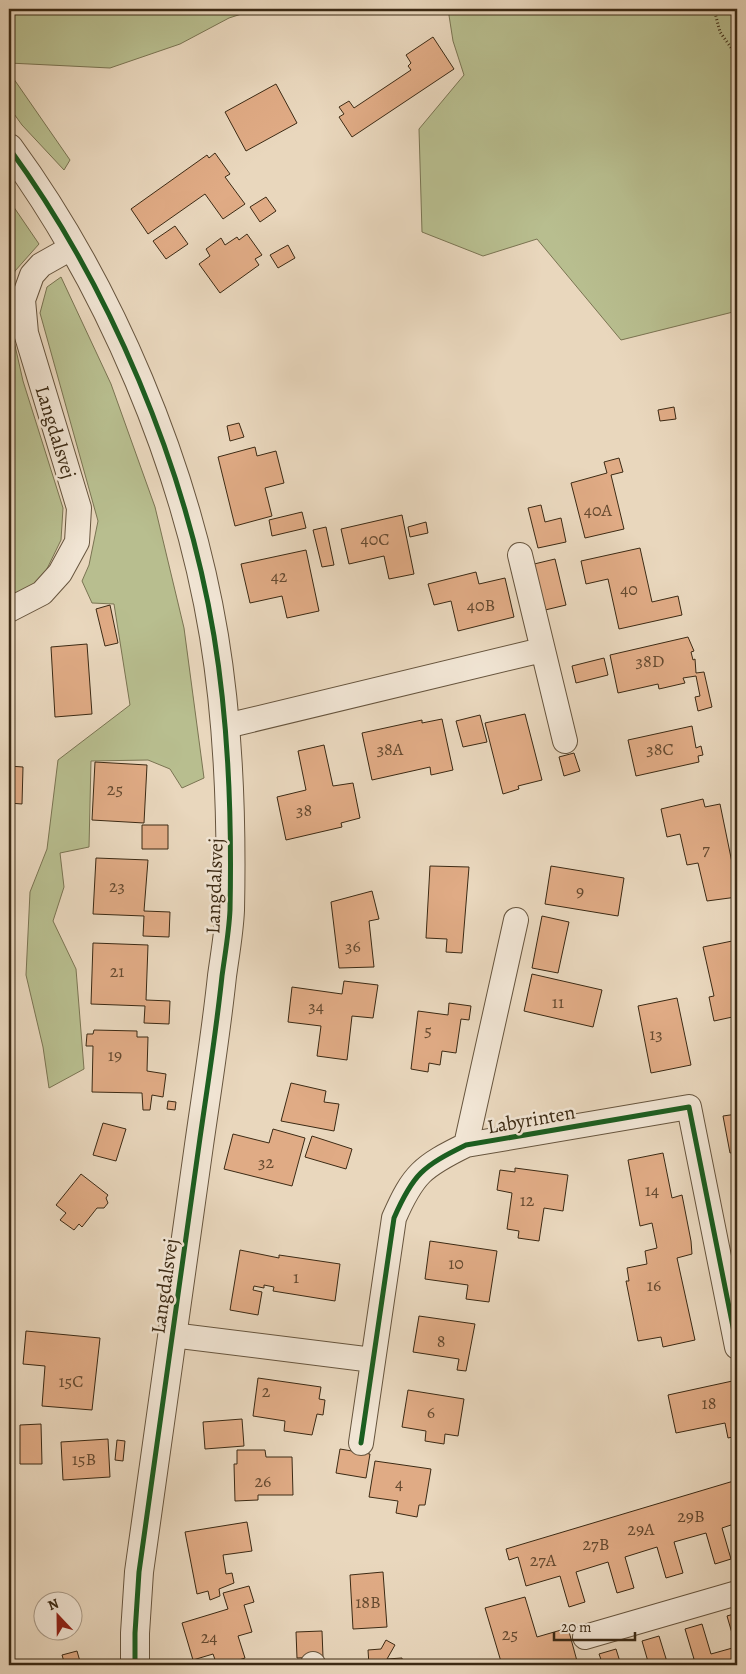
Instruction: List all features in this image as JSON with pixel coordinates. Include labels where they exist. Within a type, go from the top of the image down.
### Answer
[{"type":"street","name":"Langdalsvej","points":[[9,148],[42,195],[73,247],[126,351],[171,469],[194,543],[214,636],[226,726],[231,818],[230,915],[139,1572],[135,1665]]},
{"type":"street","name":"Langdalsvej","points":[[9,610],[42,593],[60,574],[77,542],[79,508],[26,333],[23,300],[32,275],[41,265],[73,247]]},
{"type":"street","points":[[520,555],[565,741]]},
{"type":"street","points":[[226,726],[542,650]]},
{"type":"street","name":"Labyrinten","points":[[466,1145],[516,920]]},
{"type":"street","name":"Labyrinten","points":[[361,1443],[394,1218],[406,1190],[422,1170],[466,1145],[688,1107],[737,1347]]},
{"type":"street","points":[[172,1335],[373,1360]]},
{"type":"street","points":[[585,1637],[737,1593]]},
{"type":"path","points":[[714,9],[720,32],[737,56]]},
{"type":"green space","points":[[9,9],[257,9],[229,18],[180,44],[110,68],[9,63]]},
{"type":"green space","points":[[448,9],[737,9],[737,311],[621,340],[537,239],[483,256],[422,232],[419,129],[464,75],[453,41]]},
{"type":"green space","points":[[9,72],[70,160],[64,170],[22,125],[9,107]]},
{"type":"green space","points":[[9,200],[39,244],[15,271],[9,297]]},
{"type":"green space","points":[[61,277],[111,384],[155,507],[184,628],[204,778],[182,788],[170,769],[148,760],[91,761],[89,847],[60,853],[64,887],[53,921],[76,969],[84,1069],[49,1088],[43,1047],[26,975],[30,892],[47,849],[58,760],[130,705],[114,604],[92,603],[82,581],[89,565],[98,521],[40,313],[47,287]]},
{"type":"green space","points":[[9,319],[23,381],[63,508],[61,540],[43,577],[22,594],[9,600]]},
{"type":"building","points":[[433,37],[454,69],[352,137],[339,117],[344,114],[339,107],[349,101],[354,108],[411,70],[408,66],[411,63],[406,55]]},
{"type":"building","points":[[276,84],[297,123],[246,151],[225,112]]},
{"type":"building","points":[[215,153],[230,174],[225,177],[245,204],[223,219],[205,194],[148,234],[131,209],[207,155],[209,158]]},
{"type":"building","points":[[266,197],[276,211],[260,222],[250,207]]},
{"type":"building","points":[[175,226],[188,244],[166,259],[153,241]]},
{"type":"building","points":[[247,234],[262,255],[255,259],[259,265],[220,293],[199,264],[210,256],[206,249],[221,238],[225,245],[237,237],[239,240]]},
{"type":"building","points":[[288,245],[295,258],[278,268],[270,255]]},
{"type":"building","points":[[737,321],[737,338],[736,338],[733,322]]},
{"type":"building","points":[[674,407],[676,419],[660,421],[658,410]]},
{"type":"building","points":[[239,423],[244,437],[230,441],[227,426]]},
{"type":"building","points":[[255,447],[257,456],[276,451],[284,483],[265,488],[272,516],[235,526],[218,457]]},
{"type":"building","points":[[619,458],[623,472],[611,475],[624,529],[585,538],[571,483],[607,473],[604,462]]},
{"type":"building","points":[[541,505],[545,522],[561,518],[566,542],[538,548],[528,508]]},
{"type":"building","points":[[302,512],[306,528],[272,536],[269,520]]},
{"type":"building","points":[[402,515],[414,574],[389,579],[384,556],[349,564],[341,529]]},
{"type":"building","points":[[426,522],[428,533],[410,537],[408,527]]},
{"type":"building","points":[[326,527],[334,565],[322,567],[313,530]]},
{"type":"building","points":[[640,548],[652,602],[678,596],[682,615],[619,629],[608,579],[586,584],[581,561]]},
{"type":"building","points":[[306,550],[319,611],[287,618],[282,596],[250,603],[241,564]]},
{"type":"building","points":[[555,559],[566,605],[541,611],[530,565]]},
{"type":"building","points":[[476,572],[479,584],[505,578],[514,617],[458,631],[451,601],[434,605],[428,584]]},
{"type":"building","points":[[110,605],[118,643],[105,646],[96,609]]},
{"type":"building","points":[[688,637],[694,651],[691,652],[693,660],[695,659],[696,673],[704,672],[712,707],[698,711],[695,697],[700,696],[696,676],[683,678],[685,683],[659,689],[658,684],[618,693],[610,655]]},
{"type":"building","points":[[87,644],[92,714],[55,717],[51,647]]},
{"type":"building","points":[[604,658],[608,675],[576,683],[572,666]]},
{"type":"building","points":[[525,714],[542,780],[518,786],[519,789],[503,794],[485,723]]},
{"type":"building","points":[[480,715],[487,742],[463,747],[456,721]]},
{"type":"building","points":[[442,719],[453,770],[431,775],[430,767],[372,780],[362,733],[422,720],[422,723]]},
{"type":"building","points":[[692,726],[696,748],[701,746],[703,755],[698,756],[699,762],[636,776],[628,740]]},
{"type":"building","points":[[324,745],[333,786],[353,783],[360,818],[341,823],[342,827],[286,840],[277,797],[306,790],[298,751]]},
{"type":"building","points":[[574,753],[580,771],[564,776],[559,757]]},
{"type":"building","points":[[95,762],[147,765],[144,823],[92,820]]},
{"type":"building","points":[[9,766],[23,767],[22,804],[9,803]]},
{"type":"building","points":[[703,799],[705,807],[720,804],[737,887],[737,897],[707,901],[698,863],[687,865],[680,834],[667,837],[661,809]]},
{"type":"building","points":[[142,825],[168,825],[168,849],[142,849]]},
{"type":"building","points":[[96,858],[148,860],[144,911],[170,912],[169,937],[143,936],[144,916],[93,914]]},
{"type":"building","points":[[9,862],[11,862],[9,905]]},
{"type":"building","points":[[430,866],[469,867],[462,953],[446,952],[447,939],[426,938]]},
{"type":"building","points":[[551,866],[624,878],[618,916],[545,904]]},
{"type":"building","points":[[372,891],[379,919],[369,921],[374,967],[339,968],[331,902]]},
{"type":"building","points":[[542,916],[569,922],[558,973],[532,968]]},
{"type":"building","points":[[737,940],[737,1016],[714,1021],[709,997],[714,996],[703,947]]},
{"type":"building","points":[[93,943],[148,945],[146,1000],[170,1001],[169,1024],[144,1023],[145,1006],[91,1004]]},
{"type":"building","points":[[532,974],[602,990],[593,1027],[524,1011]]},
{"type":"building","points":[[344,981],[378,985],[373,1018],[352,1016],[347,1060],[317,1056],[321,1026],[288,1022],[292,987],[342,994]]},
{"type":"building","points":[[677,998],[691,1065],[651,1073],[638,1006]]},
{"type":"building","points":[[449,1003],[471,1006],[469,1020],[461,1019],[456,1053],[442,1051],[440,1065],[429,1063],[428,1072],[411,1069],[418,1011],[448,1015]]},
{"type":"building","points":[[9,1022],[14,1023],[14,1035],[9,1035]]},
{"type":"building","points":[[94,1030],[137,1031],[137,1037],[148,1037],[147,1071],[166,1074],[163,1097],[152,1095],[150,1110],[143,1110],[142,1093],[92,1092],[93,1046],[86,1046],[87,1034],[93,1034]]},
{"type":"building","points":[[9,1038],[11,1038],[10,1077],[9,1077]]},
{"type":"building","points":[[291,1083],[326,1091],[324,1102],[339,1104],[334,1131],[281,1121]]},
{"type":"building","points":[[168,1101],[176,1102],[175,1110],[167,1109]]},
{"type":"building","points":[[737,1114],[737,1152],[730,1153],[723,1116]]},
{"type":"building","points":[[103,1123],[126,1129],[116,1161],[93,1155]]},
{"type":"building","points":[[273,1129],[305,1138],[292,1186],[224,1169],[233,1134],[269,1143]]},
{"type":"building","points":[[312,1136],[352,1149],[346,1169],[305,1157]]},
{"type":"building","points":[[663,1153],[672,1198],[682,1195],[691,1241],[692,1254],[677,1258],[695,1340],[663,1347],[661,1337],[638,1341],[626,1281],[629,1281],[627,1268],[647,1264],[645,1251],[657,1248],[652,1223],[640,1226],[628,1160]]},
{"type":"building","points":[[515,1168],[568,1175],[563,1211],[544,1208],[539,1241],[518,1238],[519,1231],[507,1229],[512,1193],[497,1190],[500,1170],[515,1172]]},
{"type":"building","points":[[81,1174],[108,1195],[106,1198],[108,1203],[104,1208],[97,1208],[82,1227],[79,1224],[74,1230],[60,1220],[66,1213],[56,1205]]},
{"type":"building","points":[[430,1241],[497,1251],[489,1302],[466,1299],[468,1285],[425,1279]]},
{"type":"building","points":[[240,1250],[279,1258],[279,1255],[340,1264],[335,1301],[273,1291],[274,1287],[264,1285],[264,1288],[254,1286],[253,1290],[262,1292],[258,1315],[230,1310]]},
{"type":"building","points":[[419,1316],[475,1324],[466,1371],[457,1370],[459,1359],[413,1352]]},
{"type":"building","points":[[26,1331],[100,1338],[92,1410],[42,1406],[45,1366],[23,1364]]},
{"type":"building","points":[[258,1378],[321,1387],[319,1399],[325,1400],[323,1415],[317,1414],[312,1435],[284,1431],[285,1421],[253,1416]]},
{"type":"building","points":[[737,1380],[737,1436],[728,1438],[725,1423],[676,1433],[668,1395]]},
{"type":"building","points":[[408,1390],[464,1399],[458,1436],[445,1434],[444,1444],[425,1441],[426,1431],[402,1427]]},
{"type":"building","points":[[242,1419],[244,1446],[205,1449],[203,1422]]},
{"type":"building","points":[[41,1424],[42,1464],[20,1464],[20,1425]]},
{"type":"building","points":[[108,1439],[110,1477],[63,1480],[61,1442]]},
{"type":"building","points":[[117,1440],[125,1441],[123,1461],[115,1460]]},
{"type":"building","points":[[340,1449],[370,1454],[366,1478],[336,1473]]},
{"type":"building","points":[[237,1450],[265,1450],[266,1457],[292,1457],[293,1495],[258,1495],[258,1500],[235,1501],[234,1464],[237,1464]]},
{"type":"building","points":[[375,1461],[431,1469],[425,1505],[419,1505],[417,1517],[396,1513],[398,1501],[369,1497]]},
{"type":"building","points":[[737,1480],[737,1523],[722,1528],[731,1559],[715,1564],[706,1533],[674,1542],[683,1573],[666,1578],[657,1547],[625,1557],[634,1588],[617,1593],[608,1562],[576,1572],[585,1602],[569,1607],[560,1576],[526,1586],[518,1557],[509,1560],[506,1549]]},
{"type":"building","points":[[247,1522],[252,1551],[223,1555],[226,1574],[232,1573],[234,1583],[219,1589],[220,1596],[210,1600],[208,1591],[197,1594],[185,1532]]},
{"type":"building","points":[[383,1572],[387,1627],[353,1629],[350,1575]]},
{"type":"building","points":[[249,1586],[254,1602],[244,1605],[252,1632],[238,1636],[245,1658],[223,1665],[217,1665],[213,1654],[193,1660],[182,1623],[228,1609],[223,1593]]},
{"type":"building","points":[[525,1597],[537,1637],[568,1628],[577,1661],[562,1665],[502,1665],[485,1608]]},
{"type":"building","points":[[737,1613],[737,1665],[673,1665],[694,1659],[685,1629],[702,1624],[711,1654],[736,1647],[727,1616]]},
{"type":"building","points":[[322,1631],[323,1657],[297,1658],[296,1632]]},
{"type":"building","points":[[659,1636],[668,1665],[649,1665],[642,1641]]},
{"type":"building","points":[[386,1640],[395,1645],[387,1659],[402,1658],[403,1665],[369,1665],[368,1650],[381,1649]]},
{"type":"building","points":[[616,1649],[621,1665],[603,1665],[599,1654]]},
{"type":"building","points":[[77,1651],[81,1665],[65,1665],[62,1655]]},
{"type":"cycle path","points":[[9,148],[46,202],[80,259],[111,318],[139,380],[163,444],[184,508],[201,572],[214,636],[226,739],[230,842],[229,926],[139,1572],[135,1665]]},
{"type":"cycle path","points":[[361,1443],[394,1218],[407,1191],[421,1173],[439,1159],[466,1145],[689,1107],[737,1347]]}]
